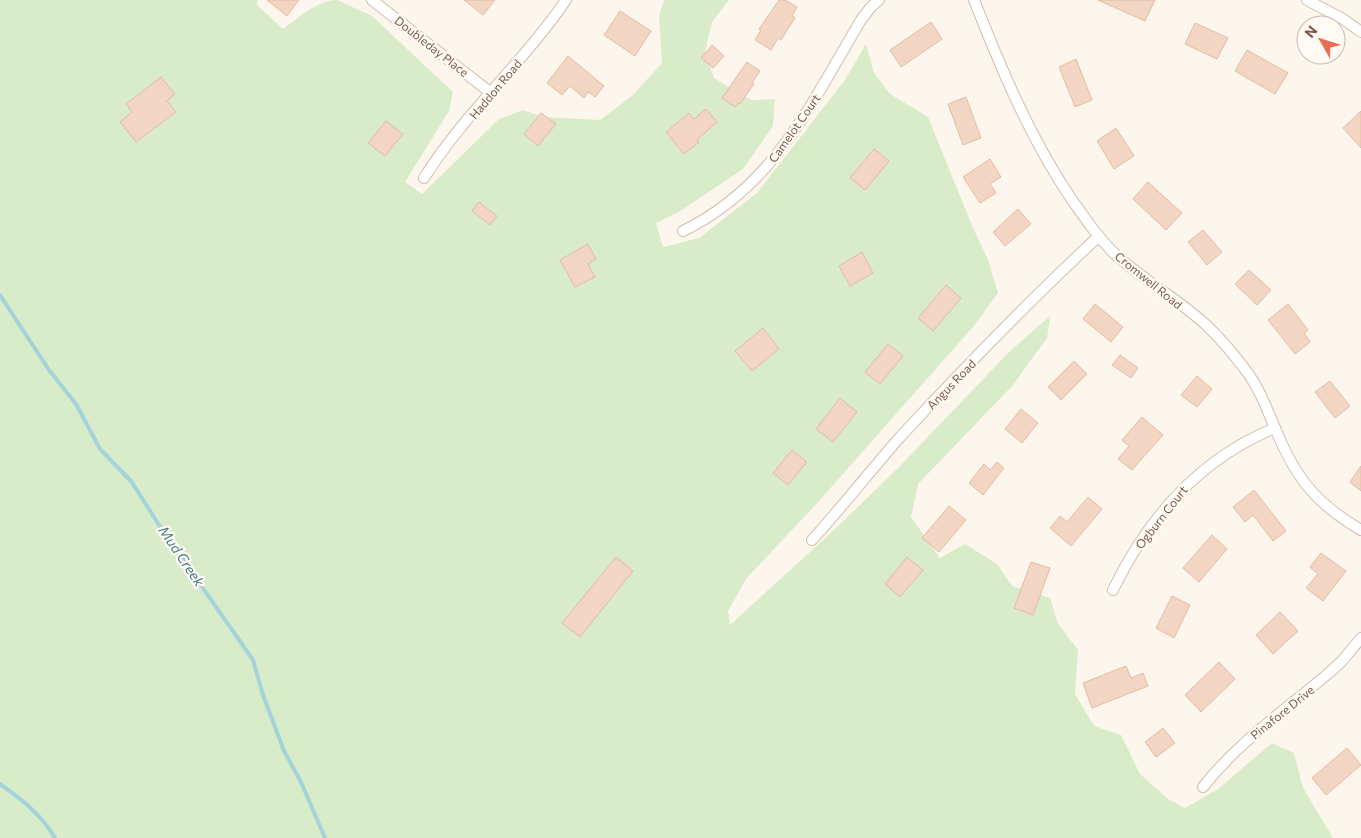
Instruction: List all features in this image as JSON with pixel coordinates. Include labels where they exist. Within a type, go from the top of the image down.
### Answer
[{"type":"street","name":"Doubleday Place","points":[[372,0],[491,94]]},
{"type":"street","name":"Haddon Road","points":[[424,178],[446,147],[537,39],[566,0]]},
{"type":"street","name":"Camelot Court","points":[[683,231],[734,198],[757,178],[796,129],[861,20],[879,0]]},
{"type":"street","name":"Cromwell Road","points":[[974,0],[1002,70],[1038,147],[1080,212],[1116,255],[1220,338],[1253,380],[1262,395],[1275,428],[1294,467],[1311,492],[1341,517],[1361,530]]},
{"type":"street","points":[[1307,0],[1343,19],[1361,32]]},
{"type":"street","name":"Angus Road","points":[[812,540],[900,437],[1054,279],[1099,236]]},
{"type":"street","name":"Ogburn Court","points":[[1113,590],[1137,546],[1175,496],[1228,451],[1275,428]]},
{"type":"street","name":"Pinafore Drive","points":[[1203,786],[1251,735],[1330,672],[1361,638]]},
{"type":"green space","points":[[0,0],[258,0],[257,5],[283,29],[308,10],[330,1],[337,0],[372,16],[453,92],[449,111],[405,182],[422,194],[499,119],[523,110],[544,117],[600,120],[632,96],[662,63],[659,16],[664,0],[729,0],[712,22],[705,52],[714,78],[751,100],[775,99],[773,126],[743,169],[682,210],[656,223],[663,247],[699,238],[757,193],[845,80],[866,44],[874,73],[890,94],[928,117],[988,260],[998,293],[973,327],[818,502],[746,579],[728,611],[730,625],[833,531],[900,466],[1011,350],[1050,316],[1047,338],[1013,385],[918,484],[911,517],[940,558],[965,544],[997,564],[1012,586],[1050,598],[1058,624],[1078,650],[1075,694],[1094,726],[1121,735],[1140,774],[1168,799],[1185,808],[1218,789],[1272,743],[1294,753],[1303,788],[1333,838],[0,838]]},
{"type":"building","points":[[267,0],[299,0],[287,16]]},
{"type":"building","points":[[464,0],[495,0],[483,15]]},
{"type":"building","points":[[779,0],[785,0],[797,7],[792,16],[795,18],[781,40],[778,38],[771,50],[755,40],[761,30],[759,29]]},
{"type":"building","points":[[1098,0],[1155,0],[1145,21]]},
{"type":"building","points":[[620,11],[651,31],[635,56],[604,35]]},
{"type":"building","points":[[931,22],[942,39],[901,67],[890,50]]},
{"type":"building","points":[[1195,23],[1228,38],[1217,59],[1185,44]]},
{"type":"building","points":[[712,45],[724,56],[713,68],[701,58]]},
{"type":"building","points":[[1247,50],[1288,73],[1275,94],[1235,71]]},
{"type":"building","points":[[568,56],[604,86],[595,97],[588,92],[584,98],[570,86],[562,95],[547,83]]},
{"type":"building","points":[[1076,59],[1092,100],[1075,107],[1059,67]]},
{"type":"building","points":[[747,62],[760,71],[752,83],[754,84],[740,104],[738,103],[735,107],[722,98]]},
{"type":"building","points":[[161,77],[175,94],[167,101],[176,112],[136,142],[120,122],[132,112],[126,104]]},
{"type":"building","points":[[966,97],[981,138],[963,145],[948,104]]},
{"type":"building","points":[[706,109],[717,122],[697,140],[699,142],[684,154],[666,132],[689,113],[694,119]]},
{"type":"building","points":[[1361,111],[1361,148],[1343,128]]},
{"type":"building","points":[[541,113],[556,124],[538,146],[524,134]]},
{"type":"building","points":[[386,121],[403,134],[385,156],[368,143]]},
{"type":"building","points":[[1116,128],[1134,156],[1114,169],[1097,141]]},
{"type":"building","points":[[874,149],[889,161],[865,190],[850,178]]},
{"type":"building","points":[[990,159],[1001,177],[990,184],[996,193],[980,203],[963,177]]},
{"type":"building","points":[[1148,182],[1182,213],[1166,230],[1133,199]]},
{"type":"building","points":[[479,202],[497,216],[490,225],[472,211]]},
{"type":"building","points":[[1018,209],[1031,224],[1005,246],[993,232]]},
{"type":"building","points":[[1203,230],[1222,252],[1207,265],[1188,242]]},
{"type":"building","points":[[588,244],[596,259],[588,264],[595,277],[575,287],[560,260]]},
{"type":"building","points":[[862,252],[873,273],[850,286],[839,266]]},
{"type":"building","points":[[1249,270],[1271,290],[1257,305],[1235,284]]},
{"type":"building","points":[[946,285],[961,298],[933,331],[918,318]]},
{"type":"building","points":[[1095,304],[1123,327],[1111,342],[1083,319]]},
{"type":"building","points":[[1288,304],[1308,330],[1304,333],[1310,342],[1295,354],[1268,320]]},
{"type":"building","points":[[763,328],[779,349],[752,371],[735,351]]},
{"type":"building","points":[[888,344],[903,356],[880,384],[865,372]]},
{"type":"building","points":[[1120,355],[1138,368],[1131,378],[1112,365]]},
{"type":"building","points":[[1074,361],[1087,374],[1061,400],[1048,387]]},
{"type":"building","points":[[1197,376],[1212,389],[1197,407],[1181,395]]},
{"type":"building","points":[[1330,381],[1350,406],[1335,418],[1315,392]]},
{"type":"building","points":[[840,398],[857,412],[833,442],[816,429]]},
{"type":"building","points":[[1021,409],[1038,423],[1022,443],[1005,429]]},
{"type":"building","points":[[1142,417],[1163,435],[1132,470],[1118,459],[1129,446],[1122,440]]},
{"type":"building","points":[[792,450],[807,462],[788,485],[773,473]]},
{"type":"building","points":[[997,462],[1004,468],[983,495],[969,483],[984,464],[990,470]]},
{"type":"building","points":[[1361,466],[1361,491],[1350,482]]},
{"type":"building","points":[[1254,490],[1286,531],[1273,541],[1253,515],[1245,522],[1233,507]]},
{"type":"building","points":[[1088,497],[1102,509],[1071,546],[1050,528],[1060,516],[1067,522]]},
{"type":"building","points":[[949,506],[966,520],[939,552],[922,538]]},
{"type":"building","points":[[1212,535],[1227,549],[1199,582],[1183,568]]},
{"type":"building","points":[[1321,553],[1346,571],[1323,601],[1306,588],[1318,574],[1310,567]]},
{"type":"building","points":[[616,557],[633,571],[580,637],[562,623]]},
{"type":"building","points":[[907,557],[923,570],[900,597],[885,584]]},
{"type":"building","points":[[1031,562],[1050,568],[1033,615],[1014,608]]},
{"type":"building","points":[[1172,596],[1190,605],[1174,638],[1156,628]]},
{"type":"building","points":[[1280,612],[1298,631],[1273,654],[1256,635]]},
{"type":"building","points":[[1219,662],[1235,679],[1201,712],[1185,695]]},
{"type":"building","points":[[1126,666],[1131,678],[1143,673],[1148,686],[1092,708],[1083,683]]},
{"type":"building","points":[[1163,728],[1175,743],[1156,757],[1145,742]]},
{"type":"building","points":[[1347,748],[1361,765],[1326,795],[1312,778]]},
{"type":"waterway","name":"Mud Creek","points":[[0,295],[49,370],[76,404],[100,449],[131,481],[159,525],[253,660],[263,695],[284,751],[301,782],[325,838]]},
{"type":"waterway","points":[[0,784],[37,815],[55,838]]}]
